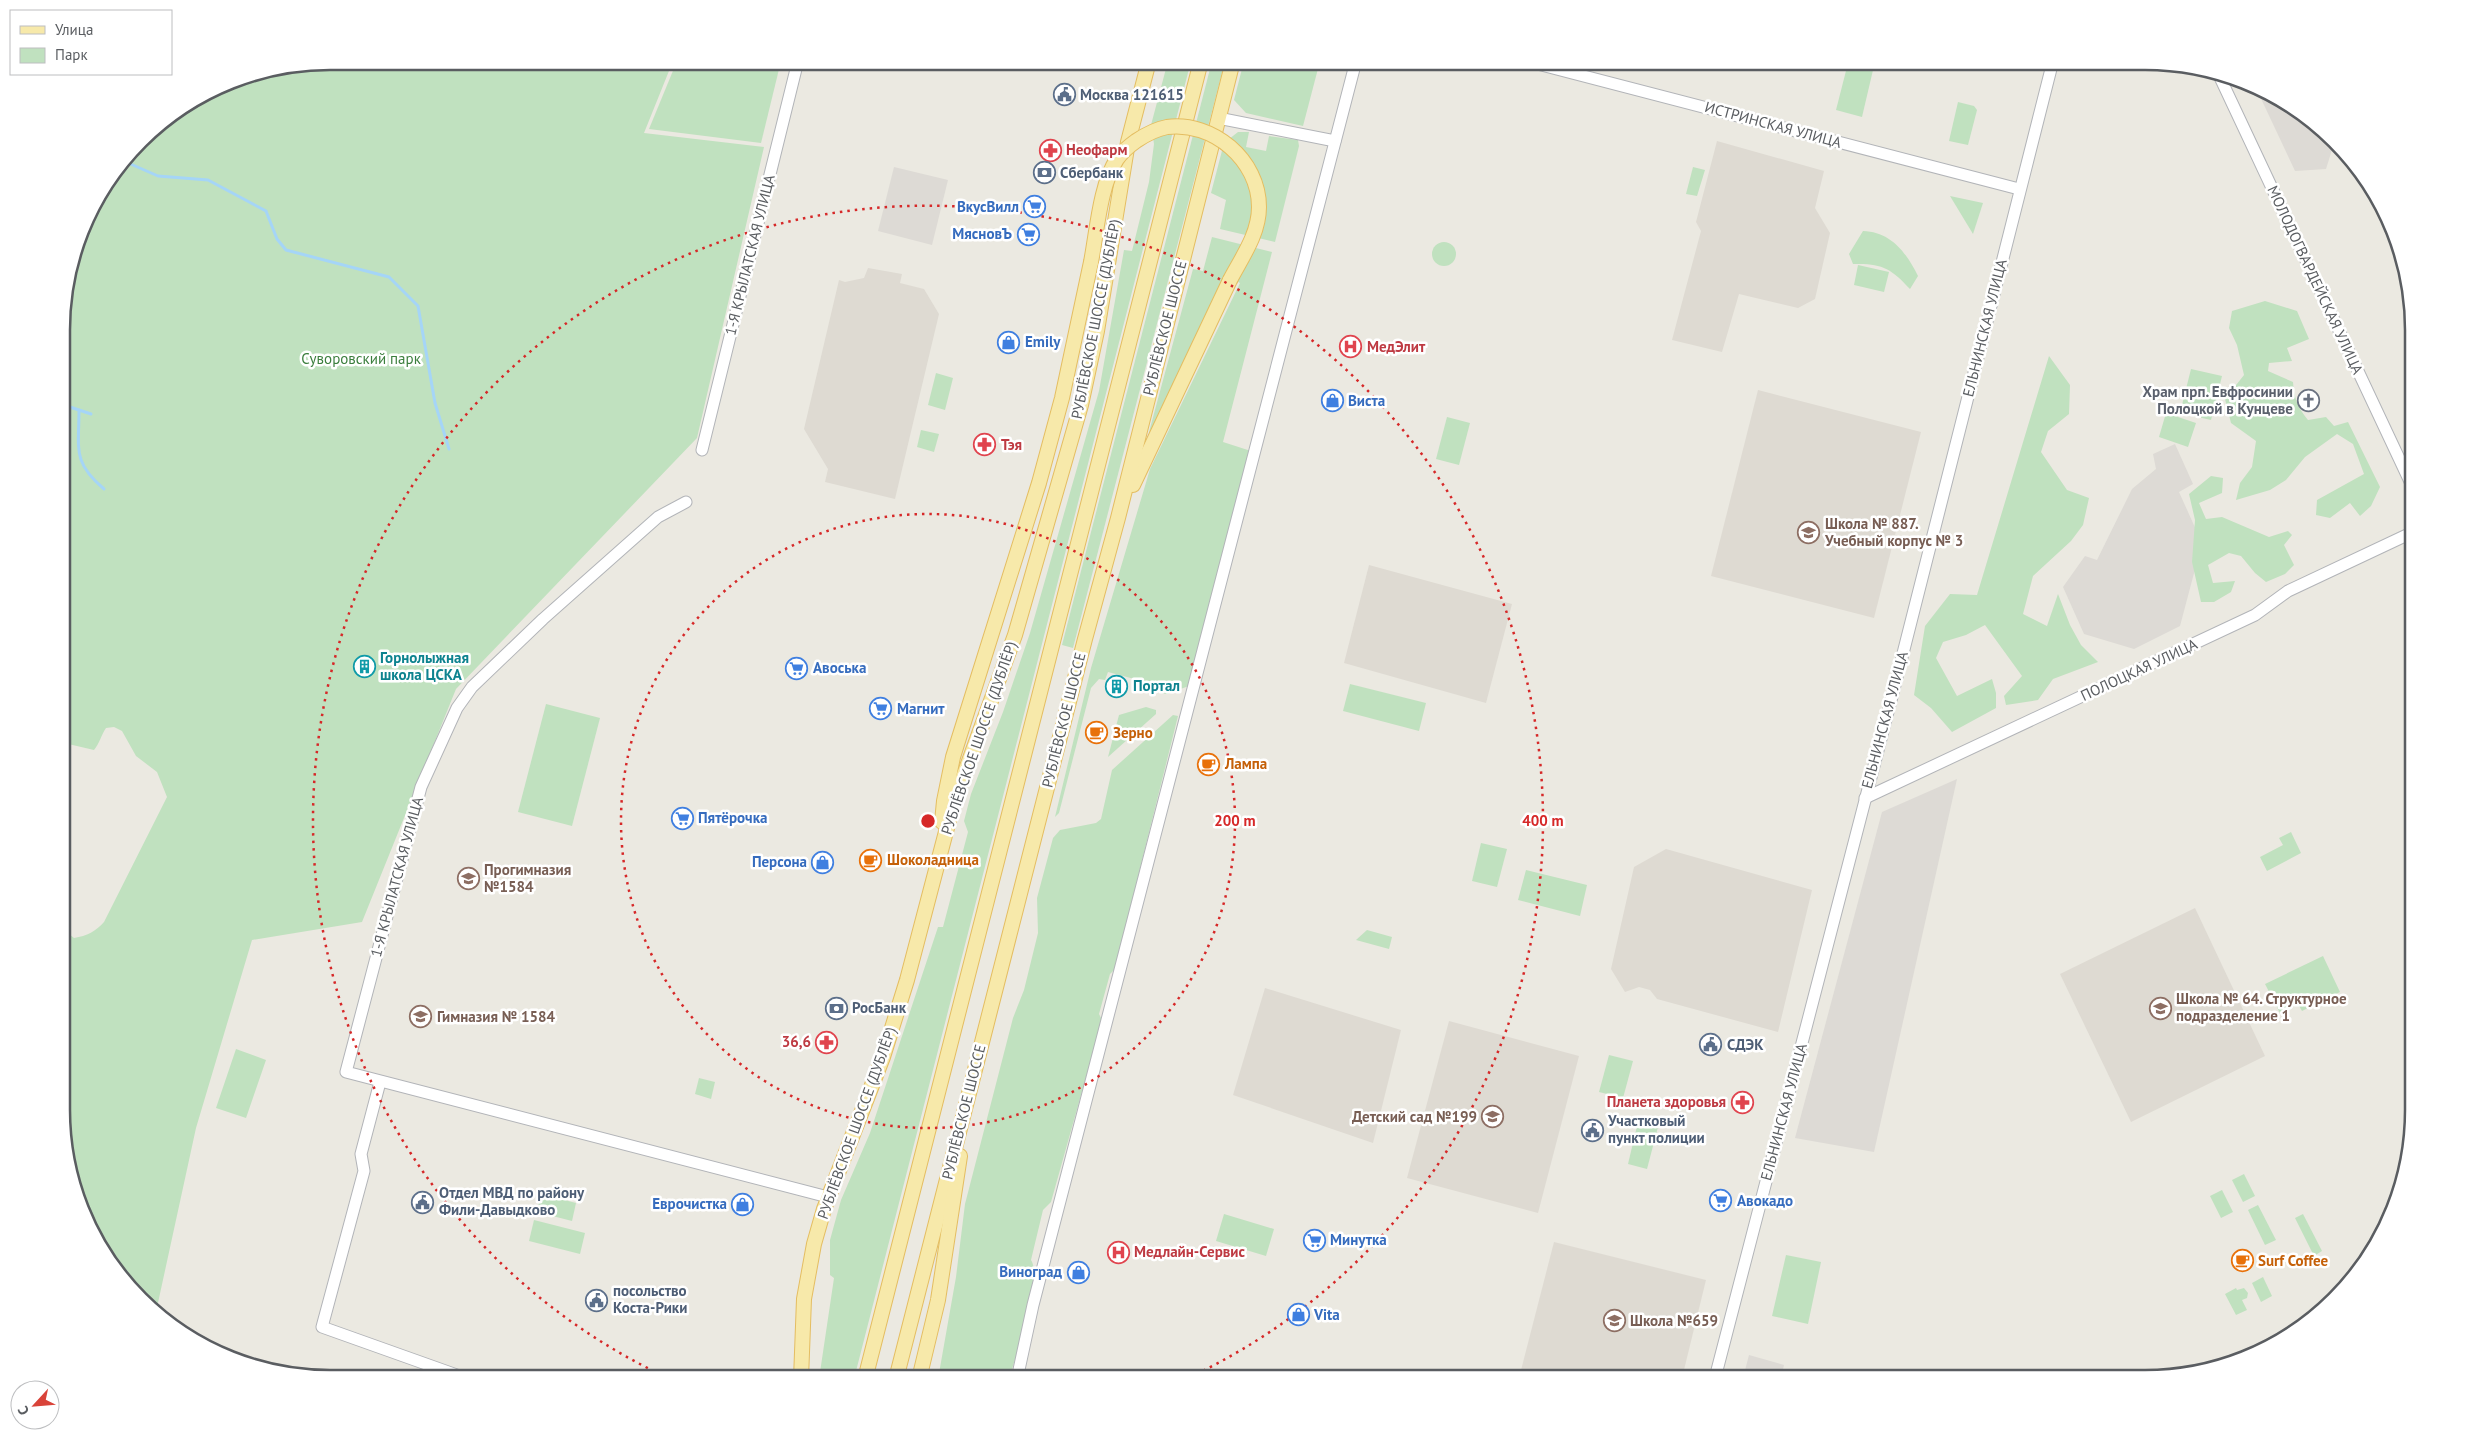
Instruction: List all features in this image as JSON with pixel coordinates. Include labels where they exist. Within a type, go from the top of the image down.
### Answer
[{"type":"main road","name":"РУБЛЁВСКОЕ ШОССЕ (ДУБЛЁР)","points":[[801,1370],[804,1299],[814,1244],[828,1197],[883,1057],[907,980],[942,846],[965,769],[1015,635],[1081,406],[1097,331],[1128,142],[1147,70]]},
{"type":"main road","name":"РУБЛЁВСКОЕ ШОССЕ","points":[[867,1370],[1199,70]]},
{"type":"main road","name":"РУБЛЁВСКОЕ ШОССЕ","points":[[898,1370],[1085,639],[1118,518],[1230,70]]},
{"type":"main road","points":[[942,846],[944,801],[953,757],[1039,483],[1062,398],[1107,180],[1116,160],[1129,146],[1158,129],[1186,128],[1209,134],[1241,156],[1253,176],[1259,207],[1257,224],[1251,241],[1230,280],[1118,518]]},
{"type":"main road","points":[[921,1370],[938,1300],[953,1215],[967,1098]]},
{"type":"street","name":"1-Я КРЫЛАТСКАЯ УЛИЦА","points":[[702,450],[796,70]]},
{"type":"street","points":[[1020,1370],[1033,1305],[1354,70]]},
{"type":"street","name":"ИСТРИНСКАЯ УЛИЦА","points":[[1561,70],[2019,189]]},
{"type":"street","name":"ЕЛЬНИНСКАЯ УЛИЦА","points":[[1717,1370],[2051,70]]},
{"type":"street","name":"МОЛОДОГВАРДЕЙСКАЯ УЛИЦА","points":[[2222,82],[2405,471]]},
{"type":"street","points":[[1218,118],[1335,141]]},
{"type":"street","name":"1-Я КРЫЛАТСКАЯ УЛИЦА","points":[[380,1082],[346,1072],[421,787],[457,708],[472,687],[543,619],[658,517],[686,502]]},
{"type":"street","name":"ПОЛОЦКАЯ УЛИЦА","points":[[1865,798],[2256,615],[2288,591],[2405,536]]},
{"type":"street","points":[[443,1370],[322,1327],[364,1171],[361,1154],[380,1082],[828,1197]]},
{"type":"shaded area","points":[[2260,97],[2303,124],[2332,150],[2326,169],[2295,171]]},
{"type":"shaded area","points":[[1717,141],[1824,171],[1815,208],[1830,233],[1815,299],[1798,308],[1739,294],[1722,352],[1672,340],[1701,231],[1696,222]]},
{"type":"shaded area","points":[[894,167],[948,180],[932,245],[878,231]]},
{"type":"shaded area","points":[[868,268],[902,274],[900,283],[924,289],[939,314],[895,499],[825,482],[828,469],[804,429],[839,280],[845,282],[864,278]]},
{"type":"shaded area","name":"Школа № 887. Учебный корпус № 3","points":[[1758,390],[1921,432],[1874,618],[1711,576]]},
{"type":"shaded area","points":[[2175,444],[2193,484],[2179,492],[2202,543],[2180,626],[2134,649],[2084,634],[2063,587],[2085,556],[2097,560],[2132,489],[2156,469],[2153,454]]},
{"type":"shaded area","points":[[1369,565],[1512,604],[1486,703],[1344,663]]},
{"type":"shaded area","points":[[1957,779],[1874,1152],[1795,1138],[1882,812]]},
{"type":"shaded area","points":[[1666,849],[1812,890],[1778,1032],[1657,999],[1650,990],[1639,987],[1625,992],[1611,969],[1634,867]]},
{"type":"shaded area","name":"Школа № 64. Структурное подразделение 1","points":[[2195,908],[2265,1056],[2131,1122],[2060,974]]},
{"type":"shaded area","points":[[1265,988],[1401,1030],[1373,1143],[1233,1095]]},
{"type":"shaded area","name":"Детский сад №199","points":[[1449,1021],[1579,1056],[1538,1213],[1407,1178]]},
{"type":"shaded area","name":"Школа №659","points":[[1554,1242],[1706,1280],[1684,1370],[1521,1370]]},
{"type":"shaded area","points":[[1749,1355],[1784,1365],[1783,1370],[1745,1370]]},
{"type":"green space","name":"Суворовский парк","points":[[330,70],[669,70],[644,133],[764,147],[697,438],[456,689],[362,922],[252,940],[196,1128],[158,1304],[146,1294],[124,1268],[105,1240],[84,1194],[75,1161],[70,1110],[70,935],[74,938],[91,933],[104,922],[167,797],[157,772],[136,756],[122,731],[114,727],[106,728],[94,750],[70,744],[70,330],[72,296],[84,246],[97,215],[114,186],[146,146],[186,114],[215,97],[246,84],[296,72]]},
{"type":"green space","points":[[673,70],[779,70],[761,143],[649,129]]},
{"type":"green space","points":[[1166,70],[1189,70],[856,1370],[820,1370],[834,1278],[830,1275],[830,1240],[841,1200],[870,1133],[938,927],[943,927],[968,832],[964,821],[971,794],[1003,712],[1030,633],[1099,391],[1124,250],[1132,251],[1149,182],[1154,144],[1151,125]]},
{"type":"green space","points":[[1210,70],[1223,70],[1073,648],[1062,645]]},
{"type":"green space","points":[[1242,70],[1318,70],[1303,126],[1246,113],[1234,100]]},
{"type":"green space","points":[[1846,70],[1873,70],[1862,117],[1836,110]]},
{"type":"green space","points":[[1958,102],[1974,106],[1977,110],[1968,145],[1949,141]]},
{"type":"green space","points":[[1238,132],[1249,132],[1246,147],[1266,151],[1269,136],[1298,140],[1299,146],[1275,242],[1220,229],[1226,200],[1211,193],[1224,143]]},
{"type":"green space","points":[[1693,167],[1705,170],[1697,196],[1686,194]]},
{"type":"green space","points":[[1950,196],[1983,203],[1973,234]]},
{"type":"green space","points":[[1863,231],[1873,232],[1890,239],[1903,251],[1918,276],[1910,289],[1897,276],[1885,268],[1853,264],[1849,254]]},
{"type":"green space","points":[[1212,237],[1272,252],[1223,442],[1254,452],[1189,686],[1166,694],[1140,688],[1142,681],[1108,672],[1105,680],[1099,679],[1091,688],[1059,813],[1055,817],[1091,668],[1150,469],[1240,283],[1225,275],[1151,433],[1149,432],[1193,269],[1203,271]]},
{"type":"green space","points":[[1444,242],[1452,246],[1456,254],[1452,262],[1444,266],[1436,262],[1432,254],[1436,246]]},
{"type":"green space","points":[[1858,265],[1889,272],[1884,292],[1854,285]]},
{"type":"green space","points":[[2265,301],[2297,311],[2309,339],[2287,348],[2292,361],[2269,363],[2268,371],[2293,382],[2297,402],[2308,420],[2326,417],[2334,426],[2348,422],[2380,487],[2371,506],[2360,516],[2350,503],[2330,518],[2316,515],[2317,500],[2364,474],[2353,444],[2337,434],[2305,457],[2286,480],[2270,490],[2236,500],[2240,483],[2252,467],[2256,441],[2231,423],[2225,399],[2244,375],[2237,345],[2229,328],[2232,311]]},
{"type":"green space","points":[[2049,356],[2070,385],[2069,414],[2048,431],[2041,452],[2067,490],[2089,498],[2083,525],[2071,541],[2033,576],[2023,614],[2047,626],[2058,594],[2070,625],[2081,645],[2098,662],[2053,679],[2038,700],[2006,705],[2004,696],[2022,676],[1985,625],[1966,635],[1943,642],[1936,658],[1957,696],[1992,679],[1996,693],[1996,708],[1952,732],[1931,708],[1914,695],[1925,626],[1950,594],[1977,595]]},
{"type":"green space","points":[[2191,369],[2222,376],[2211,420],[2180,413]]},
{"type":"green space","points":[[936,373],[953,378],[945,410],[928,405]]},
{"type":"green space","points":[[2166,413],[2196,423],[2188,447],[2159,437]]},
{"type":"green space","points":[[1447,417],[1470,423],[1459,465],[1436,459]]},
{"type":"green space","points":[[921,430],[939,434],[934,452],[917,447]]},
{"type":"green space","points":[[2211,476],[2223,478],[2222,493],[2199,503],[2206,519],[2222,517],[2269,537],[2288,531],[2292,535],[2284,545],[2294,565],[2285,574],[2266,582],[2255,573],[2241,556],[2229,553],[2208,565],[2213,583],[2235,581],[2231,592],[2214,602],[2201,602],[2192,562],[2195,520],[2189,494]]},
{"type":"green space","points":[[1350,684],[1426,703],[1419,731],[1343,711]]},
{"type":"green space","points":[[546,704],[600,718],[572,826],[518,812]]},
{"type":"green space","points":[[1146,707],[1156,710],[1156,714],[1108,757],[1119,715]]},
{"type":"green space","points":[[1173,715],[1178,716],[1115,969],[1110,974],[1099,1014],[1102,1020],[1051,1202],[1043,1210],[1031,1260],[1034,1269],[1034,1283],[1031,1299],[1012,1370],[940,1370],[956,1277],[965,1204],[1013,1018],[1024,990],[1038,933],[1037,898],[1053,838],[1060,830],[1096,823],[1101,819],[1112,770]]},
{"type":"green space","points":[[2291,832],[2301,853],[2267,871],[2260,857],[2283,845],[2279,838]]},
{"type":"green space","points":[[1481,843],[1507,849],[1497,887],[1472,881]]},
{"type":"green space","points":[[1526,870],[1587,885],[1580,916],[1518,900]]},
{"type":"green space","points":[[1367,930],[1392,937],[1389,949],[1356,940]]},
{"type":"green space","points":[[2323,956],[2340,992],[2302,1011],[2298,1004],[2280,1013],[2265,984]]},
{"type":"green space","points":[[236,1049],[266,1060],[246,1118],[216,1108]]},
{"type":"green space","points":[[1609,1055],[1633,1061],[1623,1098],[1599,1092]]},
{"type":"green space","points":[[699,1078],[715,1082],[711,1099],[695,1094]]},
{"type":"green space","points":[[1638,1122],[1658,1127],[1647,1169],[1628,1164]]},
{"type":"green space","points":[[2244,1174],[2255,1196],[2243,1202],[2232,1180]]},
{"type":"green space","points":[[2222,1190],[2233,1212],[2221,1218],[2210,1196]]},
{"type":"green space","points":[[541,1194],[576,1203],[572,1221],[537,1212]]},
{"type":"green space","points":[[2258,1205],[2276,1240],[2265,1245],[2248,1210]]},
{"type":"green space","points":[[1224,1214],[1274,1229],[1266,1256],[1216,1241]]},
{"type":"green space","points":[[2303,1214],[2322,1251],[2314,1256],[2295,1218]]},
{"type":"green space","points":[[534,1220],[585,1233],[580,1254],[529,1241]]},
{"type":"green space","points":[[1786,1255],[1821,1262],[1808,1324],[1772,1316]]},
{"type":"green space","points":[[2263,1277],[2272,1296],[2261,1302],[2252,1283]]},
{"type":"green space","points":[[2236,1288],[2237,1290],[2244,1288],[2248,1293],[2247,1298],[2242,1300],[2247,1310],[2236,1315],[2225,1294]]},
{"type":"waterway","points":[[131,164],[158,176],[208,180],[266,211],[277,239],[286,250],[389,277],[418,306],[435,403],[449,449]]},
{"type":"waterway","points":[[70,407],[91,414]]},
{"type":"waterway","points":[[79,410],[78,445],[82,462],[87,471],[104,489]]},
{"type":"place","name":"Москва 121615","points":[[1064,95]]},
{"type":"place","name":"Неофарм","points":[[1050,150]]},
{"type":"place","name":"Сбербанк","points":[[1044,173]]},
{"type":"place","name":"ВкусВилл","points":[[1035,207]]},
{"type":"place","name":"МясновЪ","points":[[1028,234]]},
{"type":"place","name":"Emily","points":[[1009,342]]},
{"type":"place","name":"МедЭлит","points":[[1351,347]]},
{"type":"place","name":"Виста","points":[[1332,401]]},
{"type":"place","name":"Храм прп. Евфросинии Полоцкой в Кунцеве","points":[[2309,401]]},
{"type":"place","name":"Тэя","points":[[985,445]]},
{"type":"place","name":"Школа № 887. Учебный корпус № 3","points":[[1809,533]]},
{"type":"place","name":"Горнолыжная школа ЦСКА","points":[[364,667]]},
{"type":"place","name":"Авоська","points":[[797,668]]},
{"type":"place","name":"Портал","points":[[1117,686]]},
{"type":"place","name":"Магнит","points":[[881,709]]},
{"type":"place","name":"Зерно","points":[[1097,733]]},
{"type":"place","name":"Лампа","points":[[1209,764]]},
{"type":"place","name":"Пятёрочка","points":[[682,818]]},
{"type":"place","name":"Шоколадница","points":[[871,860]]},
{"type":"place","name":"Персона","points":[[823,862]]},
{"type":"place","name":"Прогимназия №1584","points":[[468,879]]},
{"type":"place","name":"РосБанк","points":[[836,1008]]},
{"type":"place","name":"Школа № 64. Структурное подразделение 1","points":[[2160,1008]]},
{"type":"place","name":"Гимназия № 1584","points":[[421,1017]]},
{"type":"place","name":"36,6","points":[[827,1042]]},
{"type":"place","name":"СДЭК","points":[[1711,1045]]},
{"type":"place","name":"Планета здоровья","points":[[1742,1102]]},
{"type":"place","name":"Детский сад №199","points":[[1493,1117]]},
{"type":"place","name":"Участковый пункт полиции","points":[[1592,1130]]},
{"type":"place","name":"Авокадо","points":[[1721,1201]]},
{"type":"place","name":"Отдел МВД по району Фили-Давыдково","points":[[423,1202]]},
{"type":"place","name":"Еврочистка","points":[[743,1204]]},
{"type":"place","name":"Минутка","points":[[1314,1240]]},
{"type":"place","name":"Медлайн-Сервис","points":[[1118,1252]]},
{"type":"place","name":"Surf Coffee","points":[[2242,1261]]},
{"type":"place","name":"Виноград","points":[[1078,1272]]},
{"type":"place","name":"посольство Коста-Рики","points":[[597,1300]]},
{"type":"place","name":"Vita","points":[[1298,1315]]},
{"type":"place","name":"Школа №659","points":[[1614,1321]]}]
